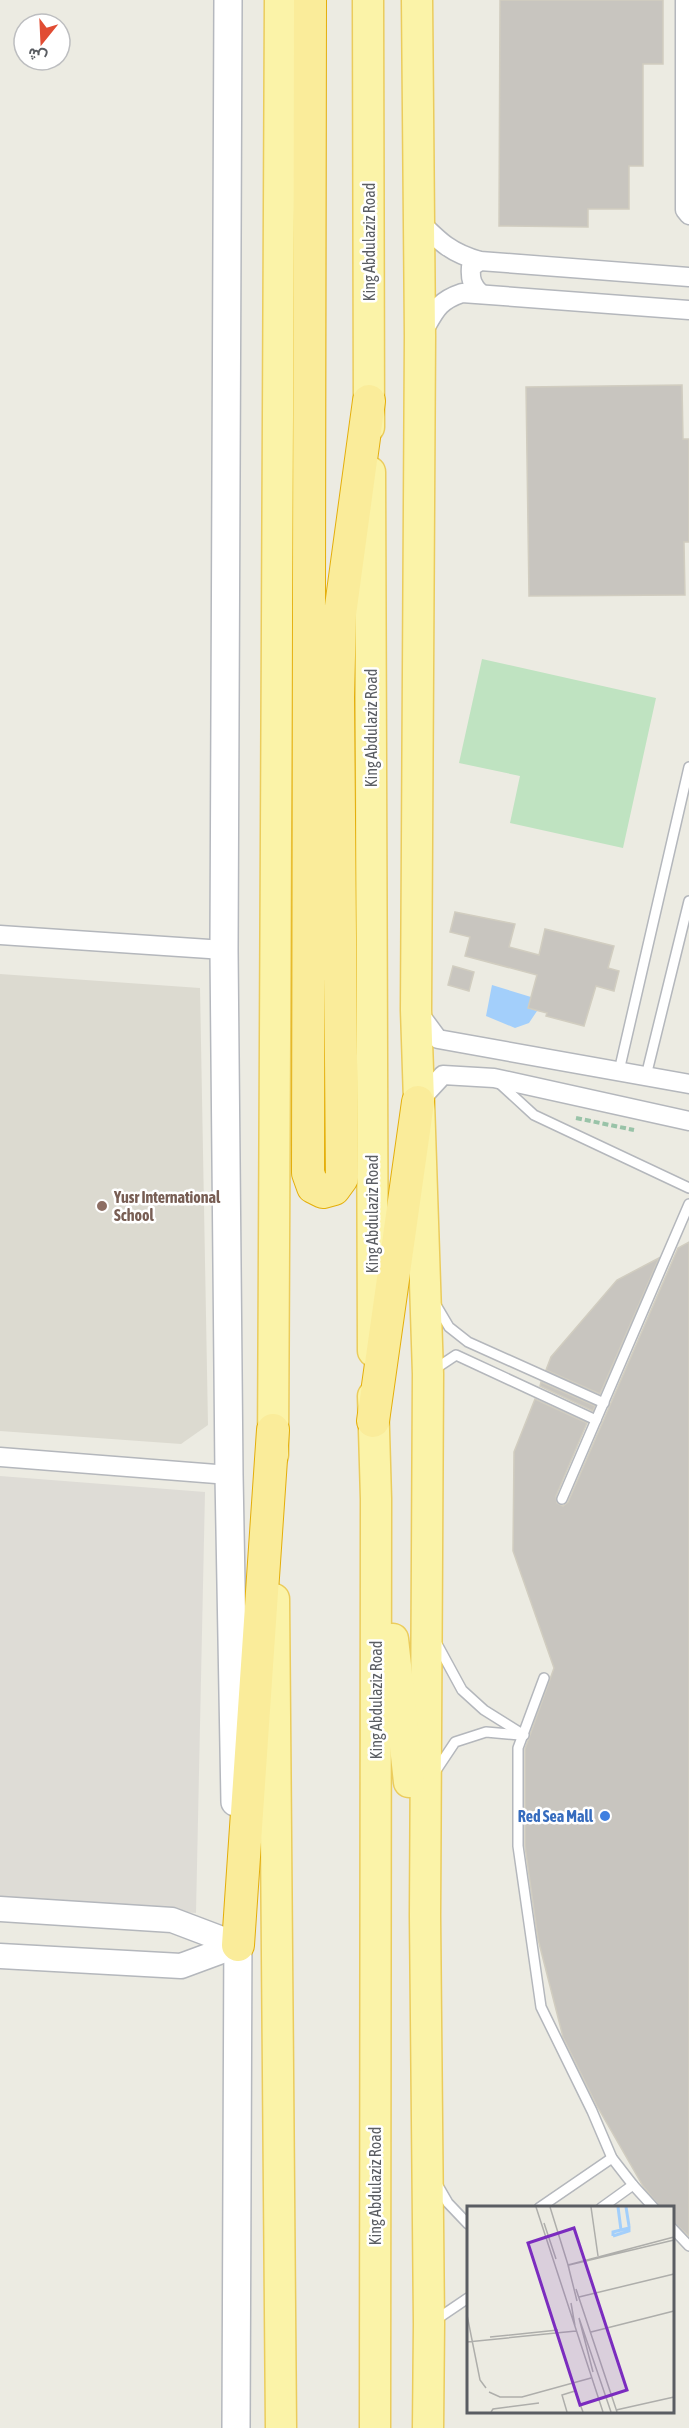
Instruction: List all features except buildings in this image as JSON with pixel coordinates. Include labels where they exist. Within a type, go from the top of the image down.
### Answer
[{"type":"highway","points":[[310,0],[308,1173],[313,1187],[323,1192],[334,1190],[342,1178],[338,697],[340,614],[369,401]]},
{"type":"highway","points":[[373,1421],[418,1102]]},
{"type":"highway","points":[[238,1945],[273,1430]]},
{"type":"main road","points":[[228,0],[224,950],[229,1475],[238,1945],[236,2428]]},
{"type":"main road","points":[[280,0],[273,1430],[281,2428]]},
{"type":"main road","name":"King Abdulaziz Road","points":[[368,0],[373,1421],[376,1499],[375,2428]]},
{"type":"main road","points":[[417,0],[420,336],[416,1010],[428,1374],[425,1787],[428,2428]]},
{"type":"main road","points":[[376,1499],[425,1916]]},
{"type":"street","points":[[685,0],[685,210],[689,216]]},
{"type":"street","points":[[419,221],[442,244],[458,255],[480,261],[689,277]]},
{"type":"street","points":[[480,261],[471,267],[470,275],[473,287],[481,294]]},
{"type":"street","points":[[420,336],[437,306],[448,297],[462,293],[689,310]]},
{"type":"street","points":[[0,935],[224,950]]},
{"type":"street","points":[[416,1010],[438,1039],[689,1084]]},
{"type":"street","points":[[418,1102],[443,1075],[494,1078],[689,1121]]},
{"type":"street","points":[[0,1457],[229,1475]]},
{"type":"street","points":[[0,1909],[172,1920],[238,1945]]},
{"type":"street","points":[[0,1956],[181,1966],[238,1945]]},
{"type":"lane","points":[[619,1071],[689,767]]},
{"type":"lane","points":[[646,1076],[689,901]]},
{"type":"lane","points":[[494,1078],[534,1115],[689,1188]]},
{"type":"lane","points":[[562,1499],[689,1204]]},
{"type":"lane","points":[[426,1283],[449,1327],[468,1342],[604,1402]]},
{"type":"lane","points":[[428,1374],[456,1355],[597,1420]]},
{"type":"lane","points":[[426,1621],[462,1690],[484,1710],[524,1735]]},
{"type":"lane","points":[[544,1678],[518,1748],[518,1846],[541,2007],[592,2110],[612,2158],[633,2186],[652,2206]]},
{"type":"lane","points":[[425,1787],[455,1742],[486,1732],[524,1735]]},
{"type":"lane","points":[[427,2103],[436,2182],[448,2203],[467,2223]]},
{"type":"lane","points":[[542,2206],[612,2158]]},
{"type":"lane","points":[[604,2206],[633,2186]]},
{"type":"lane","points":[[674,2230],[689,2246]]},
{"type":"lane","points":[[429,2324],[467,2299]]},
{"type":"path","points":[[572,1117],[642,1132]]},
{"type":"shaded area","name":"Yusr International School","points":[[0,974],[200,988],[208,1425],[181,1444],[0,1431]]},
{"type":"shaded area","points":[[0,1476],[205,1492],[196,1913],[0,1898]]},
{"type":"green space","points":[[482,659],[656,698],[623,848],[510,823],[520,776],[459,763]]},
{"type":"water","points":[[492,985],[531,997],[528,1008],[537,1011],[529,1023],[515,1028],[486,1016]]},
{"type":"place","name":"Yusr International School","points":[[102,1206]]},
{"type":"place","name":"Red Sea Mall","points":[[605,1816]]}]
